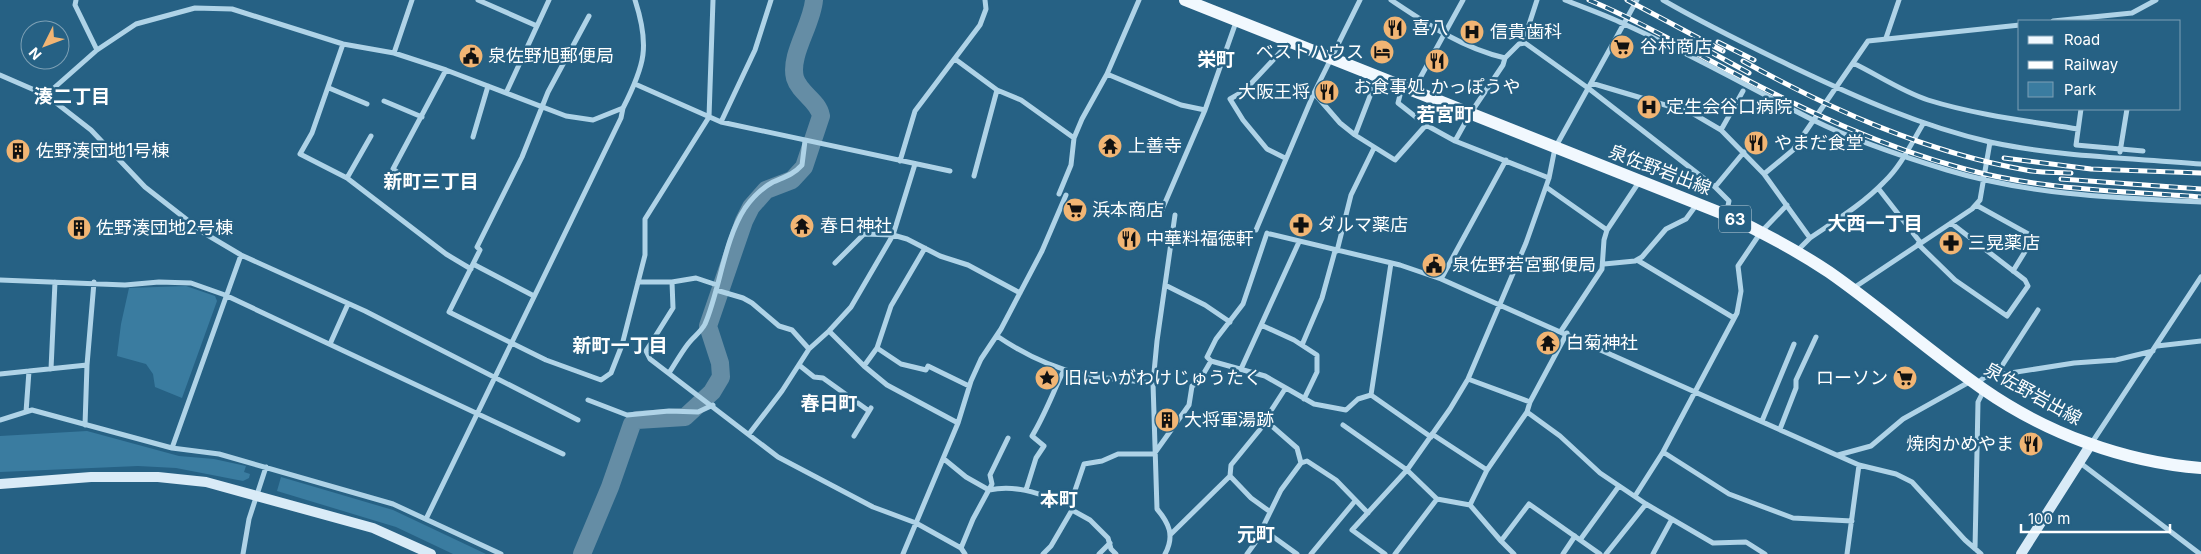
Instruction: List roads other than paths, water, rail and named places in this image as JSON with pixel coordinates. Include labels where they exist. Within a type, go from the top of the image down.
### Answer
[{"type":"main road","name":"泉佐野岩出線","points":[[1186,0],[1236,22],[1726,215],[1797,251],[1852,289],[1977,385],[2052,428],[2120,454],[2175,466],[2201,468]]},
{"type":"street","points":[[76,0],[75,5],[97,50]]},
{"type":"street","points":[[394,53],[412,0]]},
{"type":"street","points":[[478,0],[537,26]]},
{"type":"street","points":[[506,93],[549,0]]},
{"type":"street","points":[[426,518],[621,118],[623,108],[635,84],[645,50],[642,23],[635,0]]},
{"type":"street","points":[[589,16],[548,92],[522,157],[477,247],[480,250],[449,312],[546,360],[601,380],[611,373],[622,345],[645,255],[645,219],[709,117],[713,0]]},
{"type":"street","points":[[721,122],[755,50],[771,0]]},
{"type":"street","points":[[900,161],[915,111],[980,25],[986,10],[985,0]]},
{"type":"street","points":[[1059,194],[1071,164],[1074,138],[1106,74],[1139,0]]},
{"type":"street","points":[[1256,230],[1314,93],[1360,0]]},
{"type":"street","points":[[1391,0],[1445,36],[1505,58]]},
{"type":"street","points":[[1463,0],[1445,36],[1398,103],[1426,125],[1455,141],[1549,178]]},
{"type":"street","points":[[1455,141],[1470,114],[1503,65],[1505,58],[1522,43],[1537,0]]},
{"type":"street","points":[[1565,0],[1624,24],[1814,120],[1879,147],[1946,170],[1983,180],[2051,192],[2110,198],[2201,202]]},
{"type":"street","points":[[1385,554],[1352,530],[1407,470],[1450,409],[1468,379],[1526,243],[1549,178],[1555,148],[1637,0]]},
{"type":"street","points":[[1663,0],[1709,26],[1836,87],[1872,104],[1923,124],[1990,142],[2057,153],[2201,164]]},
{"type":"street","points":[[1886,38],[1899,0]]},
{"type":"street","points":[[2064,20],[2132,14],[2156,0]]},
{"type":"street","points":[[46,95],[97,50],[136,24],[195,8],[232,9],[343,44],[394,53],[446,70],[566,116],[593,120],[623,108]]},
{"type":"street","points":[[2132,14],[2132,20]]},
{"type":"street","points":[[1161,212],[1204,110],[1236,22]]},
{"type":"street","points":[[1764,174],[1793,150],[1868,40],[2018,24]]},
{"type":"street","points":[[1285,158],[1267,149],[1243,120],[1230,99],[1244,91],[1290,43]]},
{"type":"street","points":[[1522,43],[1525,43],[1588,88],[1715,187],[1729,201],[1726,215]]},
{"type":"street","points":[[343,44],[312,133],[300,154],[347,178],[446,254],[534,296]]},
{"type":"street","points":[[955,59],[997,90],[1021,100],[1074,138]]},
{"type":"street","points":[[1853,63],[1905,91],[1928,100],[1984,113],[2078,129]]},
{"type":"street","points":[[417,186],[393,169],[446,70]]},
{"type":"street","points":[[1106,74],[1181,105],[1204,110]]},
{"type":"street","points":[[0,75],[46,95],[91,130],[145,187],[204,233],[241,255],[348,304],[578,420]]},
{"type":"street","points":[[1355,135],[1378,77]]},
{"type":"street","points":[[1591,82],[1692,113],[1721,130],[1764,174],[1810,238]]},
{"type":"street","points":[[635,84],[721,122],[950,171]]},
{"type":"street","points":[[473,137],[488,86]]},
{"type":"street","points":[[329,88],[367,104]]},
{"type":"street","points":[[974,176],[997,90]]},
{"type":"street","points":[[1721,130],[1743,91]]},
{"type":"street","points":[[1314,93],[1340,122],[1355,135],[1395,160],[1426,125]]},
{"type":"street","points":[[384,101],[422,117]]},
{"type":"street","points":[[2081,110],[2076,146],[2142,151]]},
{"type":"street","points":[[2119,158],[2126,110]]},
{"type":"street","points":[[1797,251],[1810,238],[1878,188],[1905,155],[1923,124]]},
{"type":"street","points":[[347,178],[370,136]]},
{"type":"street","points":[[669,373],[687,344],[704,326],[719,289],[735,230],[744,210],[762,190],[774,182],[786,178],[802,165],[810,142]]},
{"type":"street","points":[[1852,289],[1951,223],[1980,200],[1990,142]]},
{"type":"street","points":[[1302,345],[1322,298],[1351,195],[1374,148]]},
{"type":"street","points":[[1715,187],[1744,152]]},
{"type":"street","points":[[1442,279],[1506,160]]},
{"type":"street","points":[[750,434],[809,349],[829,332],[851,307],[893,235],[915,164]]},
{"type":"street","points":[[1470,505],[1487,470],[1527,412],[1564,332],[1604,264],[1604,240],[1607,230],[1639,181]]},
{"type":"street","points":[[1546,187],[1607,230]]},
{"type":"street","points":[[1878,188],[1919,243],[1955,280],[2007,316],[2028,286],[2025,280],[1951,223]]},
{"type":"street","points":[[903,554],[958,424],[969,386],[981,359],[997,336],[1042,251],[1066,195]]},
{"type":"street","points":[[1604,264],[1637,260],[1648,252],[1666,229],[1686,219],[1697,204]]},
{"type":"street","points":[[1976,204],[2034,236],[2013,271]]},
{"type":"street","points":[[1635,496],[1662,452],[1734,318],[1741,291],[1738,266],[1761,232],[1787,205]]},
{"type":"street","points":[[1165,554],[1170,546],[1170,535],[1168,522],[1157,509],[1153,383],[1175,215]]},
{"type":"street","points":[[835,263],[864,234],[893,235],[940,256],[968,265],[1020,293]]},
{"type":"street","points":[[1371,395],[1358,400],[1346,410],[1314,404],[1265,376],[1211,361],[1206,357],[1216,339],[1242,304],[1268,234],[1391,263],[1442,279],[1859,465],[1896,474],[1912,482],[1965,540],[1981,554]]},
{"type":"street","points":[[1241,369],[1299,242]]},
{"type":"street","points":[[864,366],[877,348],[891,306],[925,248]]},
{"type":"street","points":[[172,448],[225,295],[241,255]]},
{"type":"street","points":[[1637,260],[1734,318]]},
{"type":"street","points":[[1371,395],[1391,263]]},
{"type":"street","points":[[2020,554],[2201,277]]},
{"type":"street","points":[[638,282],[672,282],[696,278],[752,303],[779,326],[792,330],[809,349]]},
{"type":"street","points":[[0,280],[94,282],[125,285],[159,282],[191,283],[225,295],[563,454]]},
{"type":"street","points":[[50,369],[55,282]]},
{"type":"street","points":[[85,424],[87,365],[94,282]]},
{"type":"street","points":[[672,282],[673,308],[646,351],[650,359],[778,457],[873,507],[916,523],[961,548],[965,554]]},
{"type":"street","points":[[1165,285],[1206,305],[1230,322]]},
{"type":"street","points":[[330,344],[348,304]]},
{"type":"street","points":[[1996,375],[2038,310]]},
{"type":"street","points":[[1262,326],[1302,345],[1317,355],[1317,372],[1304,399]]},
{"type":"street","points":[[829,332],[887,385],[958,424]]},
{"type":"street","points":[[997,336],[1020,352],[1064,370],[1153,383]]},
{"type":"street","points":[[1780,429],[1796,388],[1796,380],[1816,337]]},
{"type":"street","points":[[2157,346],[2201,341]]},
{"type":"street","points":[[1762,421],[1794,344]]},
{"type":"street","points":[[877,348],[900,364],[926,370],[928,366],[969,386]]},
{"type":"street","points":[[1837,455],[1871,446],[1904,419],[1977,385],[1985,377],[2074,363],[2116,360],[2153,351]]},
{"type":"street","points":[[1154,454],[1189,405],[1192,386],[1198,383],[1211,361]]},
{"type":"street","points":[[0,374],[87,365]]},
{"type":"street","points":[[799,365],[814,377],[823,378],[870,409],[854,436]]},
{"type":"street","points":[[1026,490],[1036,458],[1044,446],[1032,436],[1044,417],[1051,396],[1064,370]]},
{"type":"street","points":[[26,412],[29,371]]},
{"type":"street","points":[[1468,379],[1530,402]]},
{"type":"street","points":[[1975,548],[1977,385]]},
{"type":"street","points":[[1170,535],[1230,476],[1231,465],[1262,428],[1285,389]]},
{"type":"street","points":[[1371,395],[1487,470]]},
{"type":"street","points":[[588,400],[627,415],[698,412],[711,404]]},
{"type":"street","points":[[0,420],[32,410],[172,448],[219,454],[393,504],[501,554]]},
{"type":"street","points":[[1527,412],[1560,436],[1600,473],[1646,504],[1713,543],[1746,542],[1765,554]]},
{"type":"street","points":[[1265,420],[1296,448],[1301,463]]},
{"type":"street","points":[[1342,425],[1407,470],[1437,499],[1470,505],[1514,554]]},
{"type":"street","points":[[961,548],[973,519],[992,484],[990,475],[1008,438]]},
{"type":"street","points":[[1662,452],[1729,494],[1793,518],[1852,521]]},
{"type":"street","points":[[1043,554],[1050,546],[1071,508],[1084,464],[1118,454],[1154,454]]},
{"type":"street","points":[[944,459],[966,477],[989,490],[1006,487],[1026,490],[1071,508],[1090,520],[1108,538],[1116,554]]},
{"type":"street","points":[[1246,554],[1255,543],[1269,511],[1281,490],[1301,463],[1307,460],[1336,480],[1368,513]]},
{"type":"street","points":[[2080,462],[2200,554]]},
{"type":"street","points":[[1847,554],[1859,465]]},
{"type":"street","points":[[243,554],[249,520],[266,467]]},
{"type":"street","points":[[1230,476],[1251,498],[1269,511]]},
{"type":"street","points":[[0,484],[91,477],[158,477],[206,482],[373,528],[431,554]]},
{"type":"street","points":[[1580,540],[1619,486]]},
{"type":"street","points":[[1395,554],[1437,499]]},
{"type":"street","points":[[1311,554],[1355,501]]},
{"type":"street","points":[[1501,540],[1529,504],[1600,554]]},
{"type":"street","points":[[1606,554],[1646,504]]},
{"type":"street","points":[[1653,554],[1672,519]]},
{"type":"street","points":[[1261,528],[1297,554]]},
{"type":"street","points":[[1563,554],[1575,536]]},
{"type":"street","points":[[1099,554],[1110,543]]},
{"type":"waterway","points":[[582,554],[610,487],[632,424],[637,420],[685,417],[712,392],[721,377],[720,363],[708,326],[744,221],[751,207],[766,190],[792,180],[804,167],[821,116],[819,110],[797,84],[794,69],[795,60],[814,0]]},
{"type":"railway","points":[[1589,0],[1815,113],[1874,139],[1934,160],[1994,176],[2053,186],[2201,197]]},
{"type":"railway","points":[[1627,0],[1723,51]]},
{"type":"railway","points":[[1718,42],[1754,60]]},
{"type":"railway","points":[[1709,51],[1749,73]]},
{"type":"railway","points":[[1743,61],[1845,112],[1916,141],[1988,162],[2026,170],[2071,173]]},
{"type":"railway","points":[[2004,158],[2091,169],[2201,173]]},
{"type":"railway","points":[[2061,179],[2201,189]]},
{"type":"place","name":"喜八","points":[[1395,28]]},
{"type":"place","name":"信貴歯科","points":[[1472,32]]},
{"type":"place","name":"谷村商店","points":[[1622,47]]},
{"type":"place","name":"ベストハウス","points":[[1382,52]]},
{"type":"place","name":"泉佐野旭郵便局","points":[[471,56]]},
{"type":"place","name":"お食事処 かっぽうや","points":[[1437,61]]},
{"type":"place","name":"大阪王将","points":[[1327,92]]},
{"type":"place","name":"定生会谷口病院","points":[[1649,107]]},
{"type":"place","name":"やまだ食堂","points":[[1756,143]]},
{"type":"place","name":"上善寺","points":[[1110,146]]},
{"type":"place","name":"佐野湊団地1号棟","points":[[18,151]]},
{"type":"place","name":"浜本商店","points":[[1075,210]]},
{"type":"place","name":"ダルマ薬店","points":[[1301,225]]},
{"type":"place","name":"春日神社","points":[[802,226]]},
{"type":"place","name":"佐野湊団地2号棟","points":[[79,228]]},
{"type":"place","name":"中華料福徳軒","points":[[1129,239]]},
{"type":"place","name":"三晃薬店","points":[[1951,243]]},
{"type":"place","name":"泉佐野若宮郵便局","points":[[1434,265]]},
{"type":"place","name":"白菊神社","points":[[1548,343]]},
{"type":"place","name":"旧にいがわけじゅうたく","points":[[1047,378]]},
{"type":"place","name":"ローソン","points":[[1905,378]]},
{"type":"place","name":"大将軍湯跡","points":[[1167,420]]},
{"type":"place","name":"焼肉かめやま","points":[[2031,444]]},
{"type":"district","name":"栄町","points":[[1216,59]]},
{"type":"district","name":"湊二丁目","points":[[72,96]]},
{"type":"district","name":"若宮町","points":[[1445,114]]},
{"type":"district","name":"新町三丁目","points":[[431,181]]},
{"type":"district","name":"大西一丁目","points":[[1875,223]]},
{"type":"district","name":"新町一丁目","points":[[620,345]]},
{"type":"district","name":"春日町","points":[[829,403]]},
{"type":"district","name":"本町","points":[[1059,499]]},
{"type":"district","name":"元町","points":[[1256,534]]}]
